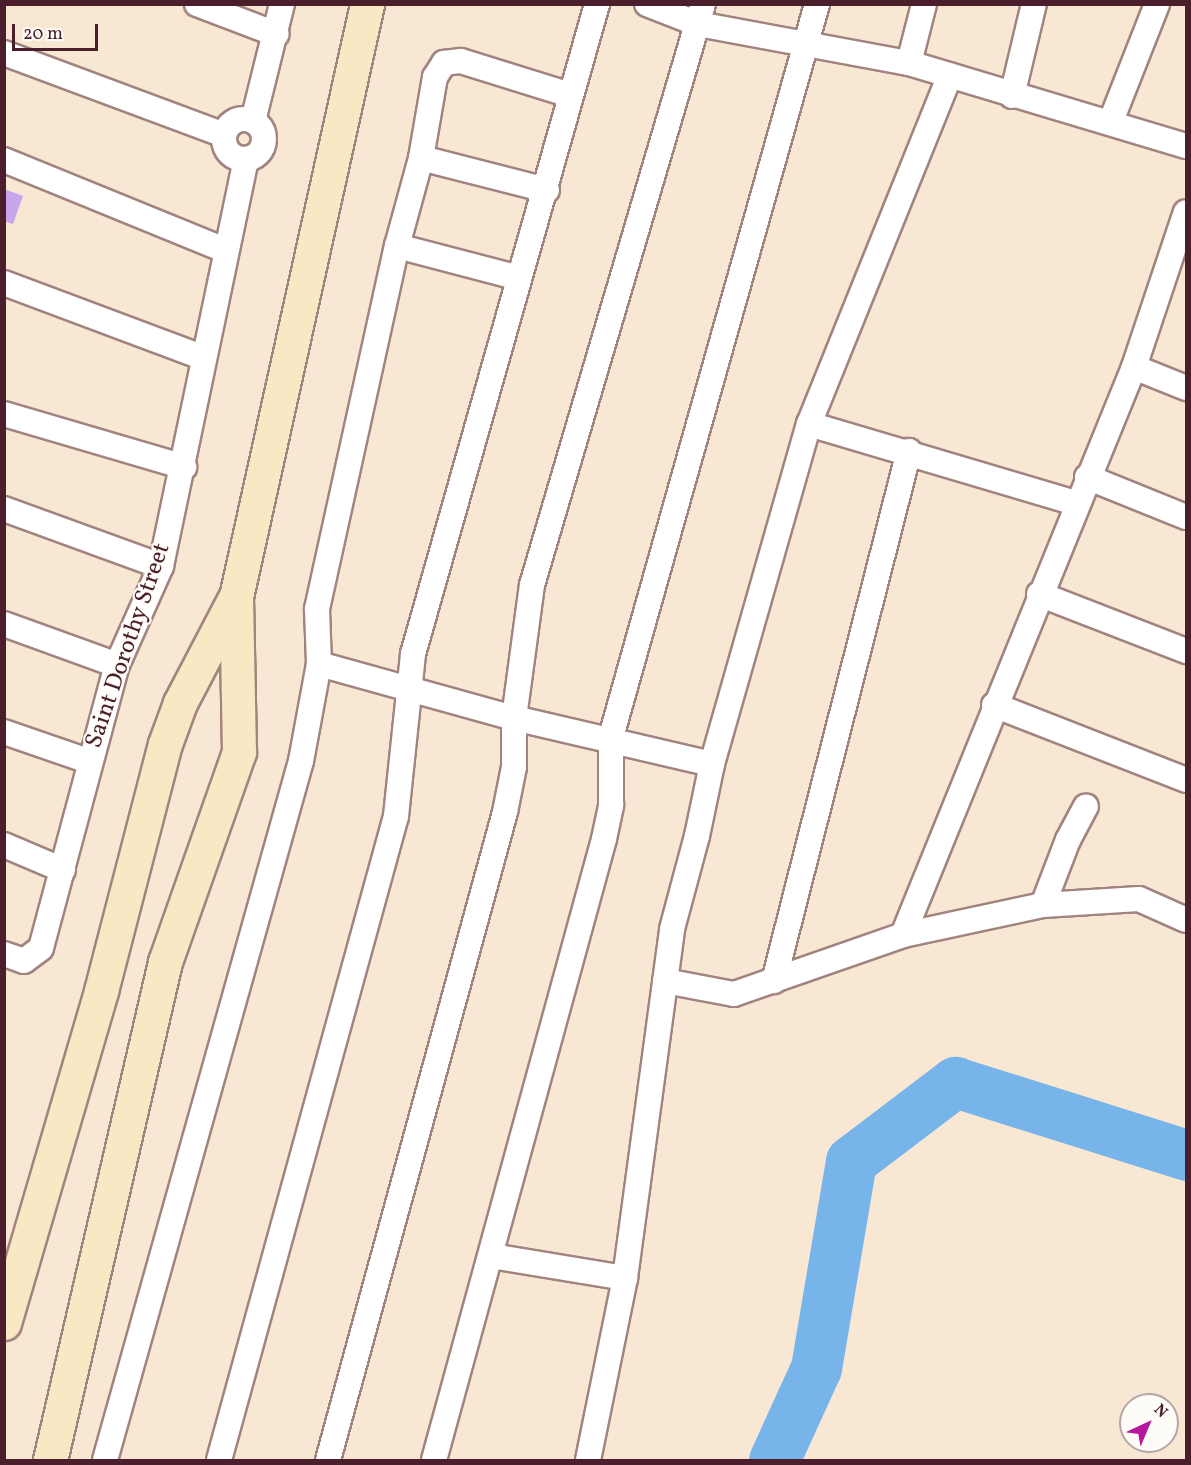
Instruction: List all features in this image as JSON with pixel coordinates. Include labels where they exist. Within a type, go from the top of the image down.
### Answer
[{"type":"street","points":[[197,4],[276,34]]},
{"type":"street","points":[[253,121],[282,4]]},
{"type":"street","points":[[50,1461],[165,962],[239,752],[236,597],[367,4]]},
{"type":"street","points":[[219,1461],[396,816],[412,688],[413,654],[519,278],[547,190],[570,95],[597,4]]},
{"type":"street","points":[[647,4],[700,14],[807,46],[909,63],[1012,96],[1111,121],[1186,146]]},
{"type":"street","points":[[434,1461],[492,1256],[604,839],[610,806],[611,742],[817,4]]},
{"type":"street","points":[[909,63],[924,4]]},
{"type":"street","points":[[1012,96],[1034,4]]},
{"type":"street","points":[[1111,121],[1157,4]]},
{"type":"street","points":[[328,1461],[489,882],[514,767],[514,718],[532,585],[700,14]]},
{"type":"street","points":[[4,53],[224,135]]},
{"type":"street","points":[[105,1461],[301,762],[319,664],[317,609],[397,246],[421,158],[435,77],[444,63],[461,60],[570,95]]},
{"type":"street","points":[[588,1461],[625,1278],[672,929],[698,836],[712,764],[809,424],[950,75]]},
{"type":"street","points":[[235,121],[253,121],[262,131],[264,143],[257,154],[246,159],[233,157],[225,147],[224,135],[235,121]]},
{"type":"street","points":[[421,158],[547,190]]},
{"type":"street","name":"Saint Dorothy Street","points":[[4,954],[24,961],[41,948],[63,870],[88,762],[117,665],[160,566],[184,467],[202,357],[246,159]]},
{"type":"street","points":[[4,160],[224,250]]},
{"type":"street","points":[[903,935],[1076,503],[1179,261],[1186,212]]},
{"type":"street","points":[[397,246],[519,278]]},
{"type":"street","points":[[4,283],[202,357]]},
{"type":"street","points":[[1134,367],[1186,388]]},
{"type":"street","points":[[4,414],[184,467]]},
{"type":"street","points":[[809,424],[909,451],[1076,503]]},
{"type":"street","points":[[774,981],[909,451]]},
{"type":"street","points":[[1087,477],[1186,517]]},
{"type":"street","points":[[4,509],[160,566]]},
{"type":"street","points":[[1039,594],[1186,651]]},
{"type":"street","points":[[4,1323],[101,991],[165,744],[180,703],[236,597]]},
{"type":"street","points":[[4,624],[117,665]]},
{"type":"street","points":[[319,664],[514,718],[712,764]]},
{"type":"street","points":[[994,705],[1186,780]]},
{"type":"street","points":[[4,732],[88,762]]},
{"type":"street","points":[[1043,904],[1068,840],[1086,806]]},
{"type":"street","points":[[4,845],[63,870]]},
{"type":"street","points":[[665,981],[734,994],[903,935],[1043,904],[1139,899],[1186,920]]},
{"type":"street","points":[[492,1256],[625,1278]]},
{"type":"building","points":[[4,189],[23,196],[13,224],[4,221]]},
{"type":"waterway","points":[[774,1460],[816,1368],[851,1161],[955,1082],[1186,1155]]}]
